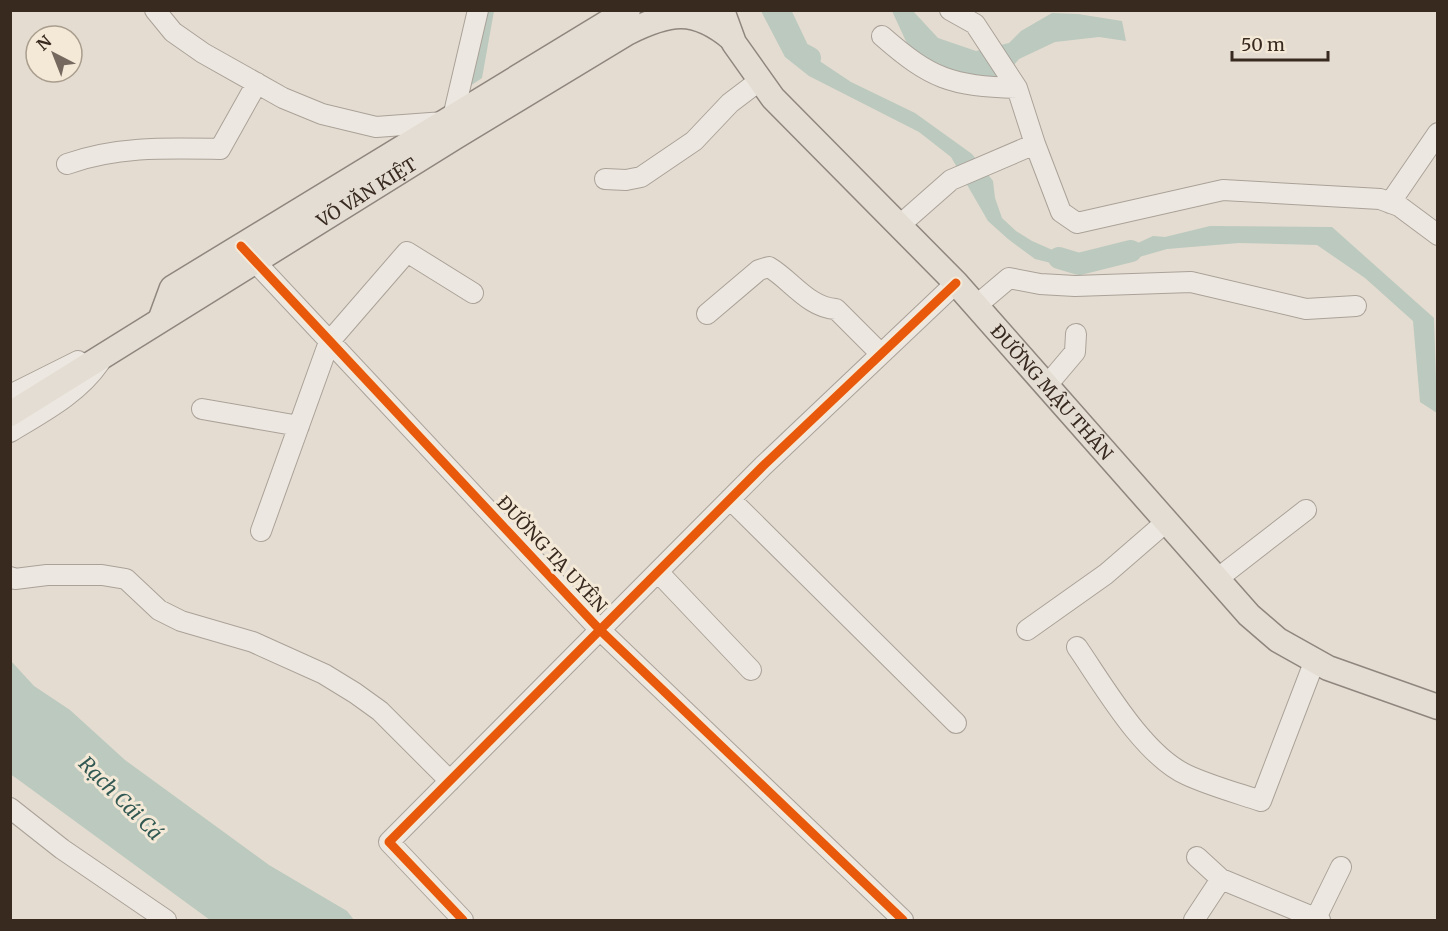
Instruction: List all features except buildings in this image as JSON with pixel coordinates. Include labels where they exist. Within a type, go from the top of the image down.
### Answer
[{"type":"main road","name":"VÕ VĂN KIỆT","points":[[10,414],[161,318],[248,254],[448,120],[628,10]]},
{"type":"main road","name":"ĐƯỜNG MẬU THÂN","points":[[722,10],[732,39],[773,98],[901,224],[977,305],[1249,615],[1278,640],[1328,668],[1437,707]]},
{"type":"main road","name":"VÕ VĂN KIỆT","points":[[161,318],[172,288],[248,254],[658,14],[695,16],[711,23],[732,39]]},
{"type":"street","points":[[155,10],[173,32],[257,83],[322,114],[376,127],[448,120],[478,10]]},
{"type":"street","points":[[950,10],[975,24],[1017,88],[1061,212],[1077,223],[1223,189],[1349,196],[1390,203],[1400,206],[1437,235]]},
{"type":"street","points":[[882,36],[912,62],[936,77],[969,86],[1017,88]]},
{"type":"street","points":[[605,179],[626,180],[641,177],[694,141],[730,103],[759,81]]},
{"type":"street","points":[[67,164],[103,153],[124,150],[220,150],[257,83]]},
{"type":"street","points":[[1390,203],[1437,133]]},
{"type":"street","points":[[901,224],[951,180],[1035,144]]},
{"type":"street","points":[[261,531],[329,342],[407,252],[473,293]]},
{"type":"street","name":"ĐƯỜNG TẠ UYÊN","points":[[248,254],[600,630],[903,921]]},
{"type":"street","points":[[707,314],[759,270],[769,267],[820,308],[836,309],[881,354]]},
{"type":"street","points":[[977,305],[1009,278],[1040,284],[1075,286],[1191,282],[1306,309],[1356,306]]},
{"type":"street","points":[[464,921],[389,842],[730,499],[956,283]]},
{"type":"street","points":[[1048,384],[1075,352],[1076,334]]},
{"type":"street","points":[[10,395],[75,362],[107,353]]},
{"type":"street","points":[[10,432],[69,395],[91,376],[107,353]]},
{"type":"street","points":[[202,409],[299,426]]},
{"type":"street","points":[[730,499],[956,723]]},
{"type":"street","points":[[1217,579],[1306,510]]},
{"type":"street","points":[[1027,630],[1106,574],[1166,522]]},
{"type":"street","points":[[658,572],[751,670]]},
{"type":"street","points":[[10,577],[30,579],[47,575],[102,574],[126,579],[159,610],[181,621],[254,642],[324,674],[355,693],[380,711],[450,781]]},
{"type":"street","points":[[1077,647],[1121,712],[1162,759],[1186,775],[1261,801],[1315,660]]},
{"type":"street","points":[[10,808],[62,849],[166,921]]},
{"type":"street","points":[[1197,857],[1221,879],[1317,920],[1341,867]]},
{"type":"street","points":[[1194,921],[1221,879]]},
{"type":"water","points":[[483,11],[494,11],[482,78],[464,90]]},
{"type":"water","points":[[761,11],[781,11],[787,32],[806,52],[851,82],[915,113],[972,154],[993,181],[995,198],[1002,218],[1032,241],[1073,259],[1087,263],[1103,259],[1153,236],[1165,237],[1210,226],[1332,227],[1434,318],[1437,413],[1420,402],[1413,321],[1365,278],[1317,245],[1239,243],[1167,249],[1087,272],[1035,259],[988,221],[951,157],[919,132],[809,76],[785,57]]},
{"type":"water","points":[[892,11],[913,11],[938,38],[976,51],[1009,43],[1021,31],[1052,13],[1078,14],[1122,21],[1126,41],[1099,37],[1055,42],[1019,59],[1003,77],[978,83],[945,71],[910,50]]},
{"type":"water","name":"Rạch Cái Cá","points":[[11,661],[34,686],[70,710],[125,760],[269,865],[347,911],[354,920],[210,920],[10,774]]},
{"type":"waterway","points":[[779,10],[799,52],[810,58]]},
{"type":"waterway","points":[[1059,258],[1079,264],[1131,251]]},
{"type":"cycle path","points":[[241,246],[600,630],[903,920]]},
{"type":"cycle path","points":[[463,920],[389,842],[763,466],[956,283]]}]
